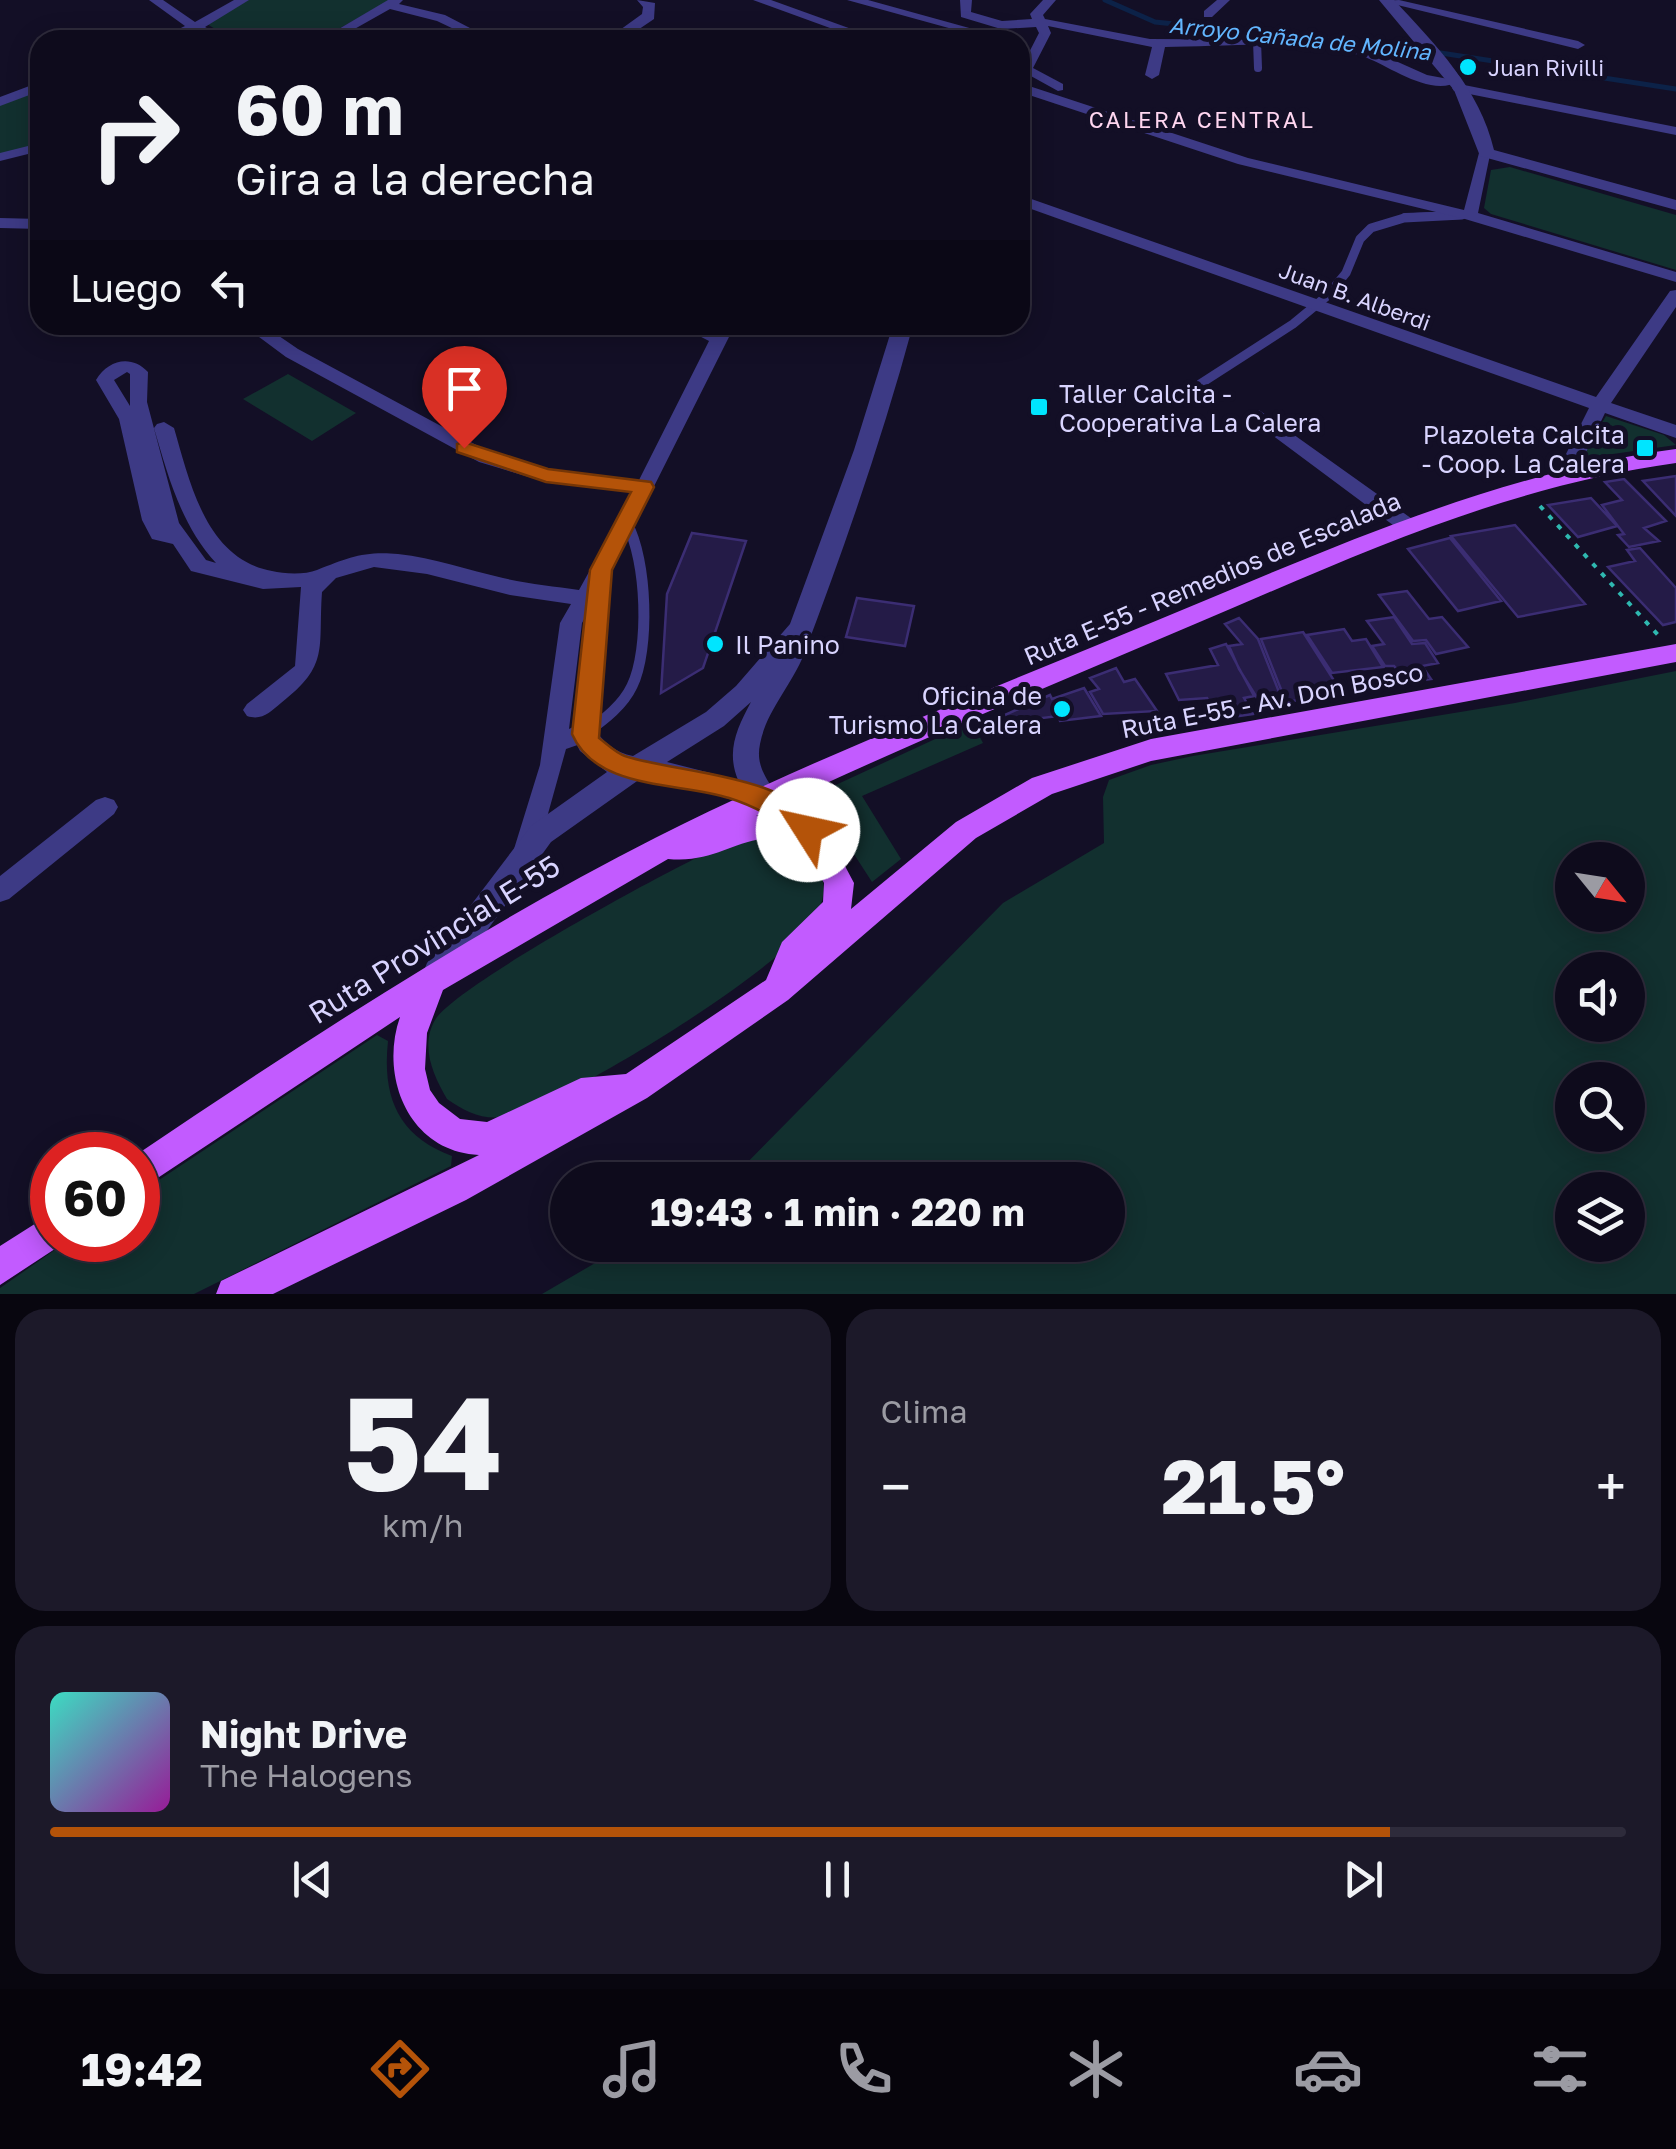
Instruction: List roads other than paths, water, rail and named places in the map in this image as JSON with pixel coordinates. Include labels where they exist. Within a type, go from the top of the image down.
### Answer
[{"type":"main road","name":"Ruta E-55 - Remedios de Escalada","points":[[774,796],[956,715],[1408,526],[1566,474],[1676,456]]},
{"type":"main road","name":"Ruta E-55 - Av. Don Bosco","points":[[777,990],[966,830],[1017,798],[1083,770],[1195,741],[1675,654]]},
{"type":"main road","points":[[234,1294],[454,1188],[635,1088],[777,990],[792,952],[829,919],[840,896],[835,869],[819,845],[774,796]]},
{"type":"main road","name":"Ruta Provincial E-55","points":[[160,1160],[526,924],[663,848],[774,796]]},
{"type":"main road","points":[[663,848],[706,847],[748,828],[770,826],[819,845]]},
{"type":"main road","points":[[431,982],[411,1035],[409,1070],[419,1102],[442,1130],[474,1140],[488,1138],[580,1094],[635,1088]]},
{"type":"main road","points":[[0,1266],[30,1246]]},
{"type":"street","points":[[155,0],[177,18],[204,30]]},
{"type":"street","points":[[187,30],[242,0]]},
{"type":"street","points":[[627,30],[649,16],[650,6],[644,0]]},
{"type":"street","points":[[760,0],[847,30]]},
{"type":"street","points":[[853,0],[963,30]]},
{"type":"street","points":[[966,0],[966,14],[1001,25],[1040,23],[1159,43],[1318,44],[1404,67],[1424,79],[1676,131]]},
{"type":"street","points":[[1030,61],[1046,33],[1036,14],[1050,0]]},
{"type":"street","points":[[1208,14],[1224,0]]},
{"type":"street","points":[[1386,0],[1424,42],[1478,116],[1486,153],[1474,208],[1468,215]]},
{"type":"street","points":[[1386,0],[1578,46]]},
{"type":"street","points":[[344,30],[393,3],[466,30]]},
{"type":"street","points":[[993,30],[1001,25]]},
{"type":"street","points":[[1152,75],[1159,43]]},
{"type":"street","points":[[1030,70],[1080,99],[1089,110]]},
{"type":"street","points":[[0,102],[26,88]]},
{"type":"street","points":[[1030,90],[1272,169],[1468,215],[1676,276]]},
{"type":"street","points":[[0,157],[30,150]]},
{"type":"street","points":[[1486,153],[1676,204]]},
{"type":"street","name":"Juan B. Alberdi","points":[[1030,204],[1676,432]]},
{"type":"street","points":[[0,224],[30,224]]},
{"type":"street","points":[[1566,474],[1600,404],[1676,295]]},
{"type":"street","points":[[266,335],[292,353],[486,458],[546,476],[644,487]]},
{"type":"street","points":[[526,854],[554,745],[572,623],[627,524],[720,335]]},
{"type":"street","points":[[774,796],[750,782],[746,748],[755,722],[783,675],[900,335]]},
{"type":"street","points":[[180,539],[159,534],[152,520],[128,419],[104,380],[118,367],[128,366],[140,372],[138,402],[169,524],[180,539],[199,566],[263,581],[291,583],[386,558],[504,586],[583,598]]},
{"type":"street","points":[[1259,416],[1408,526]]},
{"type":"street","points":[[164,428],[184,499],[194,517],[225,562],[263,581]]},
{"type":"street","points":[[601,570],[584,734],[589,744],[605,760],[774,796]]},
{"type":"street","points":[[255,710],[300,676],[306,667],[311,589],[319,578]]},
{"type":"street","points":[[431,982],[526,854],[557,819],[723,712],[799,630]]},
{"type":"street","points":[[554,745],[584,734]]},
{"type":"street","points":[[0,891],[105,807]]},
{"type":"lane","points":[[1257,41],[1258,68]]},
{"type":"lane","points":[[1200,384],[1315,304],[1348,272],[1356,246],[1368,230],[1396,220],[1468,215]]},
{"type":"lane","points":[[584,734],[609,716],[635,680],[640,639],[639,552],[635,533],[627,524]]},
{"type":"waterway","name":"Arroyo Cañada de Molina","points":[[1105,0],[1155,22],[1408,48],[1676,89]]},
{"type":"place","name":"Juan Rivilli","points":[[1468,67]]},
{"type":"place","name":"Taller Calcita - Cooperativa La Calera","points":[[1039,407]]},
{"type":"place","name":"Plazoleta Calcita - Coop. La Calera","points":[[1645,448]]},
{"type":"place","name":"Il Panino","points":[[715,644]]},
{"type":"place","name":"Oficina de Turismo La Calera","points":[[1062,709]]},
{"type":"district","name":"CALERA CENTRAL","points":[[1202,119]]}]
